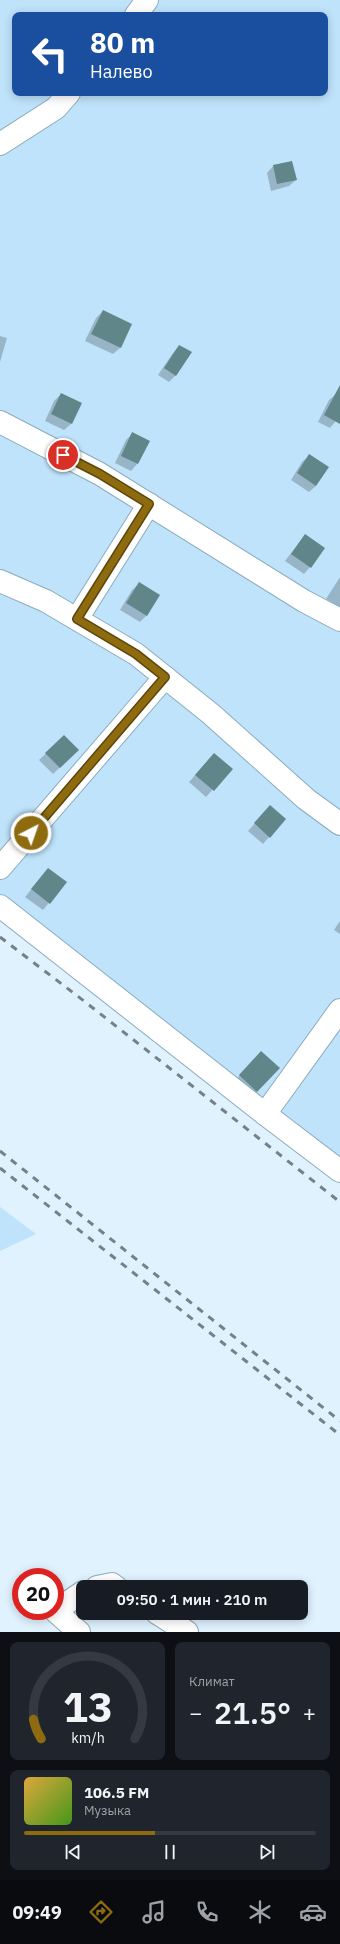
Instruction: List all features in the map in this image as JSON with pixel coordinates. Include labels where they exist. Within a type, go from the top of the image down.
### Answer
[{"type":"lane","points":[[138,12],[146,0]]},
{"type":"lane","points":[[0,144],[56,108],[66,96]]},
{"type":"lane","points":[[0,422],[100,474],[304,601],[340,620]]},
{"type":"lane","points":[[77,619],[149,504]]},
{"type":"lane","points":[[0,581],[46,601],[136,654],[211,714],[306,799],[340,824]]},
{"type":"lane","points":[[0,868],[165,677]]},
{"type":"lane","points":[[0,906],[340,1171]]},
{"type":"lane","points":[[265,1114],[340,1010]]},
{"type":"lane","points":[[76,1597],[55,1611],[78,1632]]},
{"type":"lane","points":[[168,1620],[187,1632]]},
{"type":"shaded area","points":[[0,0],[340,0],[340,1179],[0,921]]},
{"type":"shaded area","points":[[0,1207],[36,1234],[0,1251]]},
{"type":"building","points":[[292,161],[297,180],[277,184],[273,165]]},
{"type":"building","points":[[103,310],[132,324],[121,348],[91,334]]},
{"type":"building","points":[[179,345],[192,352],[176,376],[164,368]]},
{"type":"building","points":[[340,385],[340,424],[324,415]]},
{"type":"building","points":[[61,393],[82,403],[72,424],[51,414]]},
{"type":"building","points":[[132,432],[150,441],[138,464],[121,456]]},
{"type":"building","points":[[309,454],[329,467],[316,486],[297,473]]},
{"type":"building","points":[[305,534],[325,548],[311,568],[291,554]]},
{"type":"building","points":[[139,582],[160,595],[147,616],[126,603]]},
{"type":"building","points":[[64,735],[79,750],[60,768],[45,753]]},
{"type":"building","points":[[214,753],[233,769],[214,791],[195,775]]},
{"type":"building","points":[[270,805],[286,819],[270,838],[254,823]]},
{"type":"building","points":[[48,868],[67,882],[50,904],[31,889]]},
{"type":"building","points":[[261,1051],[280,1068],[257,1092],[239,1075]]},
{"type":"railway","points":[[0,937],[340,1202]]},
{"type":"railway","points":[[0,1151],[340,1421]]},
{"type":"railway","points":[[0,1168],[340,1435]]},
{"type":"route","points":[[31,833],[165,677],[136,654],[77,619],[149,504],[100,474],[63,455]]}]
